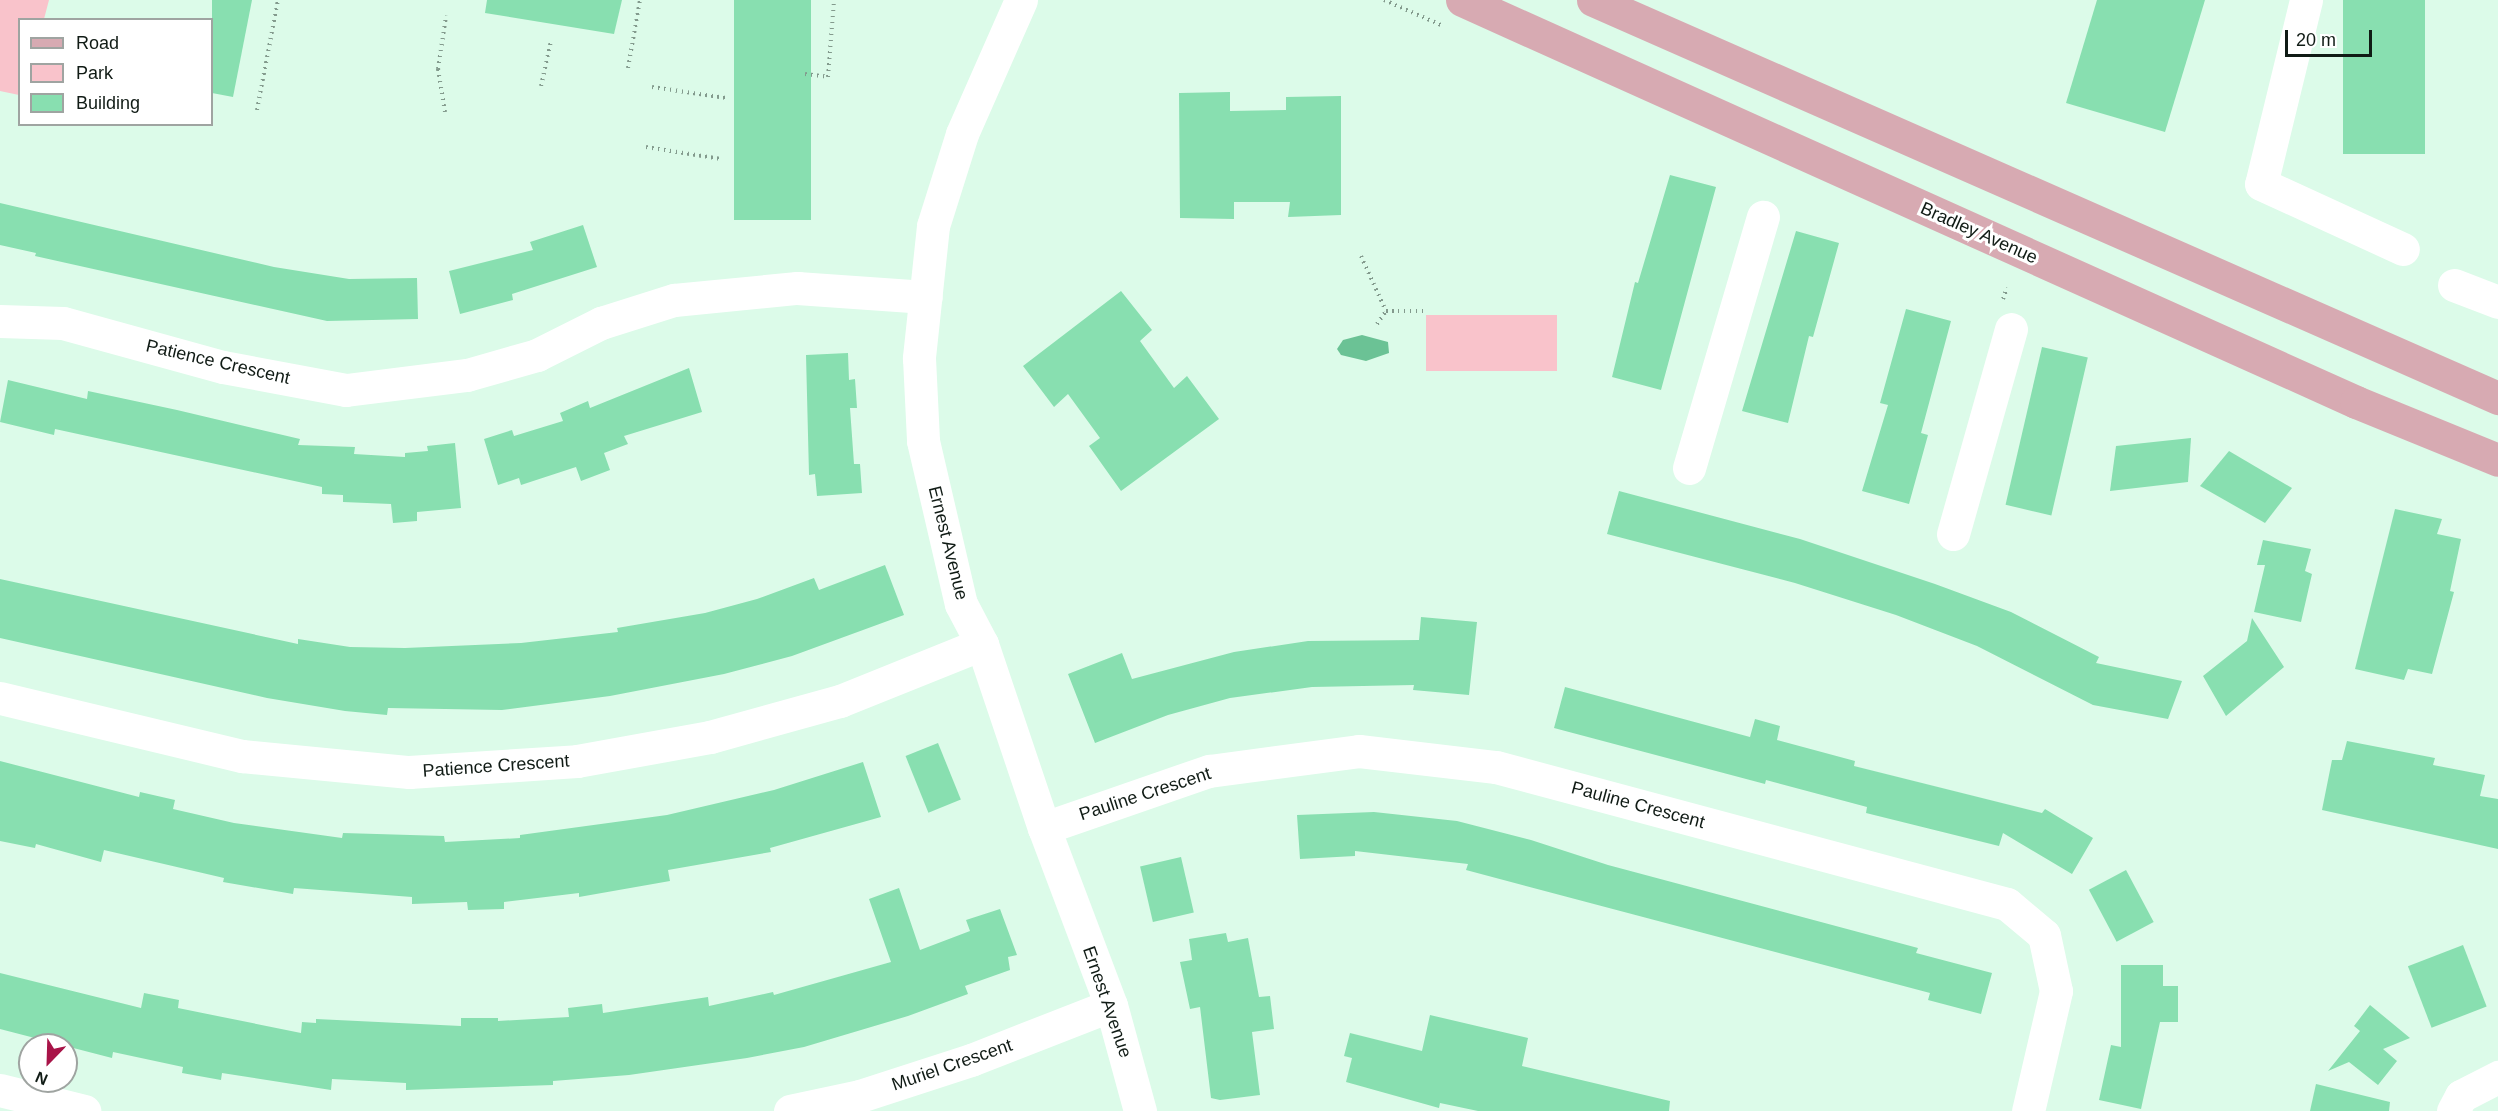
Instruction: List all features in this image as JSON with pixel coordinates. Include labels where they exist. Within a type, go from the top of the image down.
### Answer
[{"type":"main road","name":"Bradley Avenue","points":[[1462,0],[2356,402],[2498,460]]},
{"type":"main road","points":[[1593,0],[2498,398]]},
{"type":"street","name":"Ernest Avenue","points":[[1022,0],[962,134],[933,226],[919,358],[923,441],[961,604],[982,644],[1044,828],[1111,1005],[1140,1111]]},
{"type":"street","points":[[2306,0],[2261,184],[2403,249]]},
{"type":"street","points":[[1689,468],[1763,217]]},
{"type":"street","points":[[2454,285],[2498,302]]},
{"type":"street","name":"Patience Crescent","points":[[0,321],[63,323],[223,367],[346,390],[468,375],[537,355],[601,323],[674,300],[797,288],[926,297]]},
{"type":"street","points":[[1953,534],[2011,329]]},
{"type":"street","name":"Patience Crescent","points":[[0,698],[242,756],[409,772],[577,761],[710,737],[840,702],[982,644]]},
{"type":"street","name":"Pauline Crescent","points":[[1044,828],[1209,771],[1359,751],[1496,767],[2007,904],[2044,935],[2056,991],[2028,1111]]},
{"type":"street","name":"Muriel Crescent","points":[[790,1111],[860,1096],[972,1060],[1111,1005]]},
{"type":"street","points":[[2453,1111],[2461,1096],[2498,1077]]},
{"type":"street","points":[[0,1090],[84,1111]]},
{"type":"path","points":[[257,110],[278,0]]},
{"type":"path","points":[[628,68],[640,0]]},
{"type":"path","points":[[805,74],[828,78],[834,0]]},
{"type":"path","points":[[445,112],[438,69],[446,16]]},
{"type":"path","points":[[541,86],[551,41]]},
{"type":"path","points":[[652,87],[726,98]]},
{"type":"path","points":[[646,147],[721,159]]},
{"type":"path","points":[[1361,256],[1386,311]]},
{"type":"path","points":[[1386,311],[1423,311]]},
{"type":"path","points":[[1377,324],[1386,311]]},
{"type":"green space","points":[[0,0],[49,0],[44,18],[18,18],[18,95],[0,91]]},
{"type":"green space","points":[[1426,315],[1557,315],[1557,371],[1426,371]]},
{"type":"shaded area","points":[[1362,335],[1388,342],[1389,353],[1366,361],[1341,355],[1337,349],[1343,340]]},
{"type":"building","points":[[212,0],[252,0],[233,97],[213,93]]},
{"type":"building","points":[[487,0],[622,0],[614,34],[485,13]]},
{"type":"building","points":[[734,0],[811,0],[811,220],[734,220]]},
{"type":"building","points":[[2097,0],[2205,0],[2165,132],[2066,103]]},
{"type":"building","points":[[2343,0],[2425,0],[2425,154],[2343,154]]},
{"type":"building","points":[[1230,92],[1230,111],[1286,110],[1286,97],[1341,96],[1341,215],[1288,217],[1290,202],[1234,202],[1234,219],[1180,218],[1179,93]]},
{"type":"building","points":[[1670,175],[1716,187],[1661,390],[1612,377],[1635,282],[1638,283]]},
{"type":"building","points":[[0,203],[274,267],[349,279],[417,278],[418,319],[327,321],[35,256],[36,253],[0,245]]},
{"type":"building","points":[[583,225],[597,267],[512,294],[513,300],[460,314],[449,271],[533,250],[530,242]]},
{"type":"building","points":[[1796,231],[1839,243],[1813,337],[1809,336],[1788,423],[1742,411]]},
{"type":"building","points":[[1121,291],[1152,330],[1140,341],[1174,388],[1187,376],[1219,419],[1121,491],[1089,446],[1100,438],[1068,394],[1054,407],[1023,366]]},
{"type":"building","points":[[1906,309],[1951,321],[1921,433],[1928,435],[1909,504],[1862,491],[1888,405],[1880,403]]},
{"type":"building","points":[[2042,347],[2088,358],[2051,515],[2006,505]]},
{"type":"building","points":[[848,353],[849,380],[855,379],[857,408],[850,408],[854,464],[860,464],[862,493],[817,496],[815,474],[809,475],[806,355]]},
{"type":"building","points":[[689,368],[702,412],[624,436],[628,444],[604,453],[610,470],[581,481],[576,467],[521,485],[519,478],[498,485],[484,439],[512,430],[514,436],[563,421],[560,413],[588,401],[590,408]]},
{"type":"building","points":[[8,380],[87,399],[88,391],[177,410],[300,439],[298,445],[355,447],[354,454],[405,457],[405,453],[428,451],[427,446],[455,443],[461,508],[417,512],[417,521],[393,523],[391,504],[343,502],[343,495],[322,494],[322,487],[55,429],[54,435],[0,422]]},
{"type":"building","points":[[2191,438],[2188,482],[2110,491],[2116,446]]},
{"type":"building","points":[[2229,451],[2292,488],[2265,523],[2200,486]]},
{"type":"building","points":[[1619,491],[1800,539],[1935,584],[2011,612],[2099,657],[2096,663],[2182,681],[2168,719],[2093,705],[1977,646],[1896,615],[1795,583],[1607,534]]},
{"type":"building","points":[[2395,509],[2442,519],[2437,534],[2461,539],[2450,591],[2454,592],[2432,674],[2408,669],[2404,680],[2355,669]]},
{"type":"building","points":[[2263,540],[2311,549],[2305,571],[2312,574],[2301,622],[2254,612],[2265,565],[2257,565]]},
{"type":"building","points":[[885,565],[904,615],[792,656],[724,674],[610,696],[502,710],[388,708],[387,715],[345,711],[267,698],[0,638],[0,579],[298,644],[298,639],[350,647],[405,648],[521,643],[618,632],[617,628],[705,613],[757,599],[814,578],[819,590]]},
{"type":"building","points":[[1421,617],[1477,622],[1469,695],[1413,690],[1414,685],[1312,687],[1230,698],[1168,715],[1095,743],[1068,674],[1122,653],[1132,679],[1234,652],[1308,641],[1419,640]]},
{"type":"building","points":[[2252,618],[2284,667],[2226,716],[2203,676],[2247,641]]},
{"type":"building","points":[[1565,687],[1750,737],[1755,719],[1780,726],[1777,740],[1855,761],[1854,766],[2042,813],[2045,809],[2093,838],[2072,874],[2003,833],[1999,846],[1866,813],[1867,807],[1766,780],[1765,784],[1554,728]]},
{"type":"building","points":[[2347,741],[2435,758],[2433,765],[2485,775],[2480,796],[2498,799],[2498,849],[2322,810],[2332,760],[2342,760]]},
{"type":"building","points":[[938,743],[961,800],[928,813],[906,756]]},
{"type":"building","points":[[0,761],[139,797],[140,792],[175,800],[173,809],[234,823],[342,838],[343,833],[444,836],[445,842],[520,838],[520,835],[667,815],[774,790],[863,762],[881,817],[770,848],[771,852],[668,870],[670,881],[579,897],[579,893],[504,902],[504,909],[468,910],[467,902],[412,904],[412,897],[294,888],[293,894],[223,882],[224,878],[104,850],[101,862],[36,844],[35,848],[0,841]]},
{"type":"building","points":[[1374,812],[1457,821],[1531,840],[1608,865],[1918,948],[1916,953],[1992,973],[1981,1014],[1928,1000],[1930,993],[1466,870],[1468,864],[1355,851],[1355,856],[1300,859],[1297,815]]},
{"type":"building","points":[[1181,857],[1194,913],[1153,922],[1140,866]]},
{"type":"building","points":[[2126,870],[2154,922],[2117,942],[2089,890]]},
{"type":"building","points":[[899,888],[920,950],[970,931],[966,920],[1000,909],[1017,955],[1008,957],[1010,970],[965,986],[968,994],[908,1016],[804,1047],[747,1058],[629,1075],[553,1081],[553,1085],[406,1090],[406,1083],[332,1079],[331,1090],[222,1073],[221,1080],[182,1073],[183,1067],[113,1052],[112,1058],[78,1049],[78,1033],[18,1034],[0,1029],[0,973],[141,1008],[144,993],[179,1000],[178,1008],[301,1033],[302,1022],[316,1023],[316,1019],[461,1026],[461,1018],[498,1018],[498,1021],[569,1017],[568,1008],[602,1004],[603,1013],[708,997],[709,1006],[773,992],[774,995],[891,962],[869,899]]},
{"type":"building","points":[[1226,933],[1228,942],[1248,938],[1259,997],[1270,996],[1274,1029],[1252,1032],[1260,1095],[1220,1100],[1211,1098],[1200,1007],[1190,1009],[1180,962],[1192,960],[1189,939]]},
{"type":"building","points":[[2463,945],[2487,1007],[2432,1028],[2408,966]]},
{"type":"building","points":[[2121,965],[2163,965],[2163,986],[2178,986],[2178,1022],[2160,1022],[2141,1109],[2099,1100],[2111,1045],[2121,1047]]},
{"type":"building","points":[[2370,1005],[2410,1038],[2383,1049],[2397,1061],[2378,1085],[2349,1062],[2328,1071],[2360,1031],[2354,1026]]},
{"type":"building","points":[[1430,1015],[1528,1038],[1522,1066],[1670,1101],[1669,1111],[1478,1111],[1440,1103],[1439,1108],[1346,1082],[1352,1058],[1344,1056],[1350,1033],[1422,1051]]},
{"type":"building","points":[[2316,1084],[2390,1102],[2389,1111],[2310,1111]]}]
